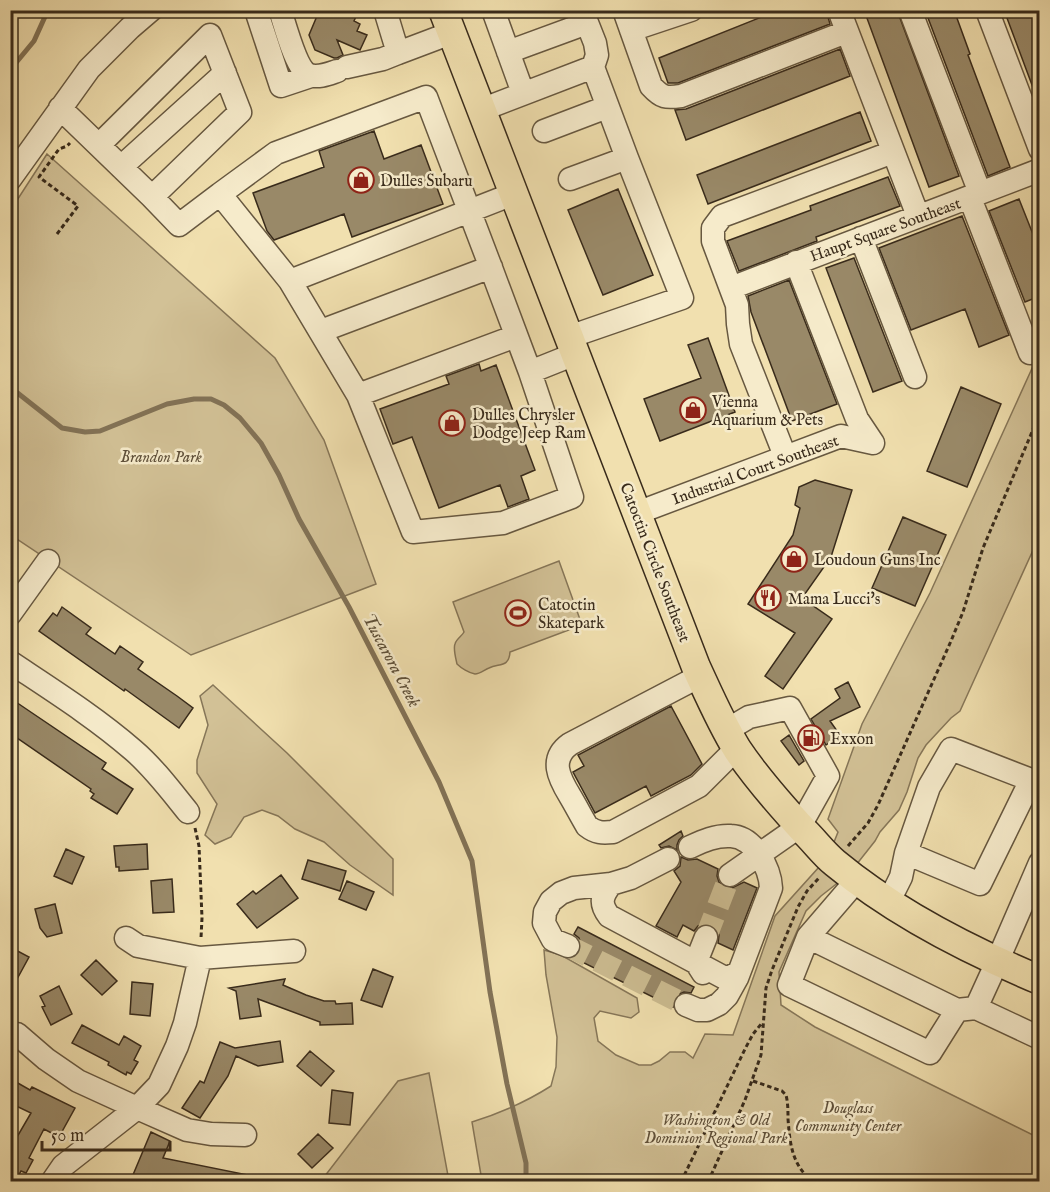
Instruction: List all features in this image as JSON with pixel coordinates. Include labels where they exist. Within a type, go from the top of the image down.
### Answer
[{"type":"main road","name":"Catoctin Circle Southeast","points":[[447,22],[700,676],[732,739],[764,786],[834,862],[857,880],[888,903],[997,962],[1040,980]]},
{"type":"street","points":[[10,179],[89,69],[106,50],[151,10]]},
{"type":"street","points":[[256,10],[281,86],[311,76],[321,76],[341,66],[397,48],[447,22]]},
{"type":"street","points":[[385,10],[397,48]]},
{"type":"street","points":[[493,10],[523,93]]},
{"type":"street","points":[[691,10],[627,20],[651,86],[660,96],[681,96],[846,32]]},
{"type":"street","points":[[838,10],[918,216]]},
{"type":"street","points":[[910,10],[1030,353]]},
{"type":"street","points":[[987,10],[1040,149]]},
{"type":"street","points":[[281,13],[298,63],[311,76]]},
{"type":"street","points":[[281,13],[309,62],[317,68],[341,66]]},
{"type":"street","points":[[508,52],[579,17],[595,43],[597,55],[593,67],[682,298],[572,346],[530,372]]},
{"type":"street","points":[[99,145],[210,35],[240,112],[152,197]]},
{"type":"street","points":[[481,110],[593,67]]},
{"type":"street","points":[[121,167],[225,73]]},
{"type":"street","points":[[60,108],[179,225],[220,194],[276,153],[426,97],[530,372],[572,497],[503,523],[413,532],[358,394],[290,281],[220,194]]},
{"type":"street","points":[[544,131],[607,107]]},
{"type":"street","points":[[785,456],[741,344],[737,305],[713,241],[713,228],[722,216],[893,152]]},
{"type":"street","points":[[570,179],[627,158]]},
{"type":"street","name":"Haupt Square Southeast","points":[[731,288],[1040,170]]},
{"type":"street","points":[[290,281],[513,194]]},
{"type":"street","points":[[861,238],[915,377]]},
{"type":"street","name":"Industrial Court Southeast","points":[[637,513],[841,436],[873,443],[856,418],[796,262]]},
{"type":"street","points":[[321,331],[490,267]]},
{"type":"street","points":[[358,394],[516,336]]},
{"type":"street","points":[[10,614],[48,561]]},
{"type":"street","points":[[10,662],[102,725],[135,752],[188,812]]},
{"type":"street","points":[[700,676],[563,749],[557,768],[560,778],[587,825],[594,831],[613,832],[699,786],[749,717],[789,708],[828,776],[800,826],[730,875]]},
{"type":"street","points":[[888,903],[901,877],[906,853],[929,787],[951,749],[1035,782],[980,884],[906,853]]},
{"type":"street","points":[[690,847],[709,838],[733,836],[746,842],[760,855],[771,877],[771,888],[740,972],[727,996],[719,1004],[696,1007],[712,1003],[710,981],[696,962]]},
{"type":"street","points":[[568,946],[553,940],[544,923],[545,912],[551,901],[561,893],[574,888],[611,884],[631,878],[668,860]]},
{"type":"street","points":[[857,880],[808,938],[789,985],[930,1053],[966,1009],[997,962],[1040,863]]},
{"type":"street","points":[[611,884],[604,893],[603,902],[604,909],[609,916],[723,977],[730,977],[740,972]]},
{"type":"street","points":[[696,962],[706,937]]},
{"type":"street","points":[[126,938],[138,946],[200,958],[294,951]]},
{"type":"street","points":[[808,938],[966,1009],[1040,1038]]},
{"type":"street","points":[[52,1182],[63,1166],[137,1108],[159,1085],[185,1023],[200,958]]},
{"type":"street","points":[[17,1034],[46,1059],[78,1081],[137,1108],[187,1130],[211,1134],[245,1135]]},
{"type":"path","points":[[57,234],[78,206],[39,177],[59,149],[67,147],[80,127]]},
{"type":"path","points":[[708,1182],[753,1081],[761,1056],[766,988],[781,946],[807,891],[868,823],[878,805],[963,612],[983,548],[1040,413]]},
{"type":"path","points":[[188,812],[199,846],[202,918],[200,958]]},
{"type":"path","points":[[681,1182],[745,1048],[763,1021]]},
{"type":"path","points":[[753,1081],[782,1091],[786,1095],[793,1154],[800,1169],[813,1182]]},
{"type":"green space","name":"Brandon Park","points":[[47,154],[275,358],[324,440],[376,584],[191,655],[11,535],[10,211]]},
{"type":"green space","points":[[1039,353],[1039,537],[960,711],[926,745],[918,758],[899,810],[849,874],[806,911],[779,972],[781,1005],[815,1027],[1039,1138],[1039,1181],[482,1181],[472,1122],[513,1107],[551,1086],[556,1067],[557,1037],[544,950],[561,955],[637,998],[639,1012],[631,1018],[600,1011],[594,1018],[598,1041],[616,1055],[639,1065],[651,1065],[670,1052],[685,1052],[693,1058],[705,1034],[733,1035],[775,916],[828,857],[838,832],[828,819],[862,724],[930,593]]},
{"type":"green space","name":"Catoctin Skatepark","points":[[559,561],[582,625],[510,652],[506,663],[479,673],[470,673],[457,664],[454,646],[464,632],[453,602]]},
{"type":"green space","points":[[213,685],[287,753],[393,859],[393,895],[350,865],[324,842],[295,829],[278,816],[262,810],[244,817],[231,837],[215,844],[205,835],[217,804],[197,773],[197,760],[208,725],[200,696]]},
{"type":"green space","points":[[429,1073],[449,1181],[321,1181],[398,1081]]},
{"type":"building","points":[[322,10],[359,10],[354,21],[360,24],[357,31],[367,35],[360,50],[337,40],[343,55],[337,58],[315,50],[309,35]]},
{"type":"building","points":[[779,10],[826,10],[830,24],[678,83],[668,83],[659,58]]},
{"type":"building","points":[[864,10],[897,10],[959,176],[929,187]]},
{"type":"building","points":[[925,10],[954,10],[970,54],[968,55],[1010,167],[988,176]]},
{"type":"building","points":[[1004,10],[1040,10],[1040,101],[1038,101]]},
{"type":"building","points":[[840,49],[850,76],[686,140],[675,110],[686,109]]},
{"type":"building","points":[[860,112],[871,141],[708,204],[697,175]]},
{"type":"building","name":"Dulles Subaru","points":[[374,131],[384,159],[421,145],[443,204],[352,237],[344,214],[274,240],[267,231],[253,193],[324,167],[319,151]]},
{"type":"building","points":[[888,177],[900,206],[816,237],[817,241],[739,271],[727,241],[811,210],[810,206]]},
{"type":"building","points":[[618,189],[653,275],[603,295],[568,210]]},
{"type":"building","points":[[1019,199],[1040,252],[1040,296],[1025,302],[989,211]]},
{"type":"building","points":[[962,216],[1009,335],[979,347],[965,309],[911,330],[879,248]]},
{"type":"building","points":[[854,258],[902,381],[873,392],[826,268]]},
{"type":"building","points":[[789,280],[837,404],[792,421],[751,312],[748,296]]},
{"type":"building","points":[[708,338],[735,412],[660,441],[644,399],[701,378],[688,345]]},
{"type":"building","name":"Dulles Chrysler Dodge Jeep Ram","points":[[479,364],[481,371],[496,365],[535,470],[521,476],[529,499],[508,507],[500,485],[439,508],[412,437],[393,444],[380,409],[449,384],[446,376]]},
{"type":"building","points":[[961,387],[1001,404],[967,487],[927,471]]},
{"type":"building","points":[[815,480],[852,490],[831,557],[802,598],[832,619],[783,689],[765,676],[795,633],[748,604],[793,535],[800,508],[795,505],[799,487]]},
{"type":"building","points":[[903,517],[946,535],[915,606],[872,588]]},
{"type":"building","points":[[62,607],[91,628],[86,634],[115,654],[120,646],[143,662],[138,669],[193,708],[179,728],[39,631],[53,613],[57,616]]},
{"type":"building","points":[[848,682],[860,707],[830,721],[840,735],[826,745],[811,719],[840,698],[835,689]]},
{"type":"building","points":[[10,698],[106,763],[102,769],[133,789],[117,814],[91,798],[94,794],[90,791],[91,789],[10,733]]},
{"type":"building","points":[[671,706],[702,764],[691,775],[651,796],[646,786],[595,813],[573,772],[584,766],[578,755]]},
{"type":"building","points":[[789,735],[804,761],[799,765],[781,741]]},
{"type":"building","points":[[681,831],[683,836],[679,840],[677,850],[669,846],[661,848],[659,845]]},
{"type":"building","points":[[147,844],[148,869],[119,871],[119,867],[116,867],[114,846]]},
{"type":"building","points":[[66,849],[84,857],[72,884],[54,876]]},
{"type":"building","points":[[681,857],[688,860],[697,859],[718,869],[719,882],[725,887],[732,888],[744,882],[757,888],[733,950],[718,943],[719,935],[716,928],[710,924],[698,926],[694,931],[683,925],[677,937],[656,926],[681,882],[674,871],[680,866]]},
{"type":"building","points":[[308,860],[346,871],[340,891],[302,879]]},
{"type":"building","points":[[281,875],[298,898],[257,928],[237,904],[253,891],[256,894]]},
{"type":"building","points":[[172,879],[174,912],[153,913],[151,881]]},
{"type":"building","points":[[347,881],[374,892],[366,910],[339,899]]},
{"type":"building","points":[[55,904],[62,933],[47,937],[40,928],[35,909]]},
{"type":"building","points":[[578,927],[694,987],[691,993],[684,992],[677,995],[673,1000],[673,1007],[574,958],[581,950],[579,938],[574,934]]},
{"type":"building","points":[[10,947],[29,957],[10,992]]},
{"type":"building","points":[[96,960],[117,981],[102,995],[81,975]]},
{"type":"building","points":[[373,969],[393,977],[382,1007],[361,1000]]},
{"type":"building","points":[[285,979],[283,985],[306,995],[324,1001],[335,1001],[336,1004],[352,1003],[353,1024],[320,1025],[320,1022],[258,999],[261,1016],[240,1019],[236,991],[229,988]]},
{"type":"building","points":[[132,982],[153,984],[150,1016],[130,1014]]},
{"type":"building","points":[[59,986],[72,1014],[51,1025],[42,1007],[45,1006],[40,996]]},
{"type":"building","points":[[82,1025],[119,1045],[124,1036],[141,1046],[134,1060],[138,1062],[131,1074],[127,1072],[126,1075],[108,1065],[109,1062],[72,1043]]},
{"type":"building","points":[[280,1041],[283,1062],[258,1066],[236,1056],[228,1076],[200,1118],[182,1108],[200,1081],[204,1083],[220,1042],[235,1048]]},
{"type":"building","points":[[310,1051],[334,1071],[321,1086],[297,1066]]},
{"type":"building","points":[[16,1082],[30,1090],[32,1087],[75,1108],[59,1137],[44,1129],[29,1158],[33,1160],[26,1173],[21,1171],[15,1182],[10,1182],[10,1149],[31,1113],[10,1103],[10,1094]]},
{"type":"building","points":[[332,1090],[353,1093],[350,1125],[329,1123]]},
{"type":"building","points":[[151,1132],[170,1141],[163,1158],[248,1175],[248,1182],[176,1182],[154,1177],[152,1182],[130,1182]]},
{"type":"building","points":[[318,1134],[333,1148],[312,1168],[298,1154]]},
{"type":"waterway","points":[[10,70],[34,41],[48,10]]},
{"type":"waterway","name":"Tuscarora Creek","points":[[10,387],[62,428],[85,432],[100,431],[167,404],[194,399],[211,399],[224,405],[240,418],[261,443],[439,782],[472,861],[490,992],[507,1084],[526,1163],[526,1182]]},
{"type":"tunnel","points":[[706,937],[730,875]]},
{"type":"tunnel","points":[[568,946],[686,1005]]},
{"type":"place","name":"Dulles Subaru","points":[[361,180]]},
{"type":"place","name":"Vienna Aquarium & Pets","points":[[693,410]]},
{"type":"place","name":"Dulles Chrysler Dodge Jeep Ram","points":[[452,423]]},
{"type":"place","name":"Loudoun Guns Inc","points":[[794,559]]},
{"type":"place","name":"Mama Lucci's","points":[[768,598]]},
{"type":"place","name":"Catoctin Skatepark","points":[[518,613]]},
{"type":"place","name":"Exxon","points":[[811,738]]},
{"type":"park label","name":"Douglass Community Center","points":[[848,1116]]},
{"type":"park label","name":"Washington & Old Dominion Regional Park","points":[[716,1128]]}]
